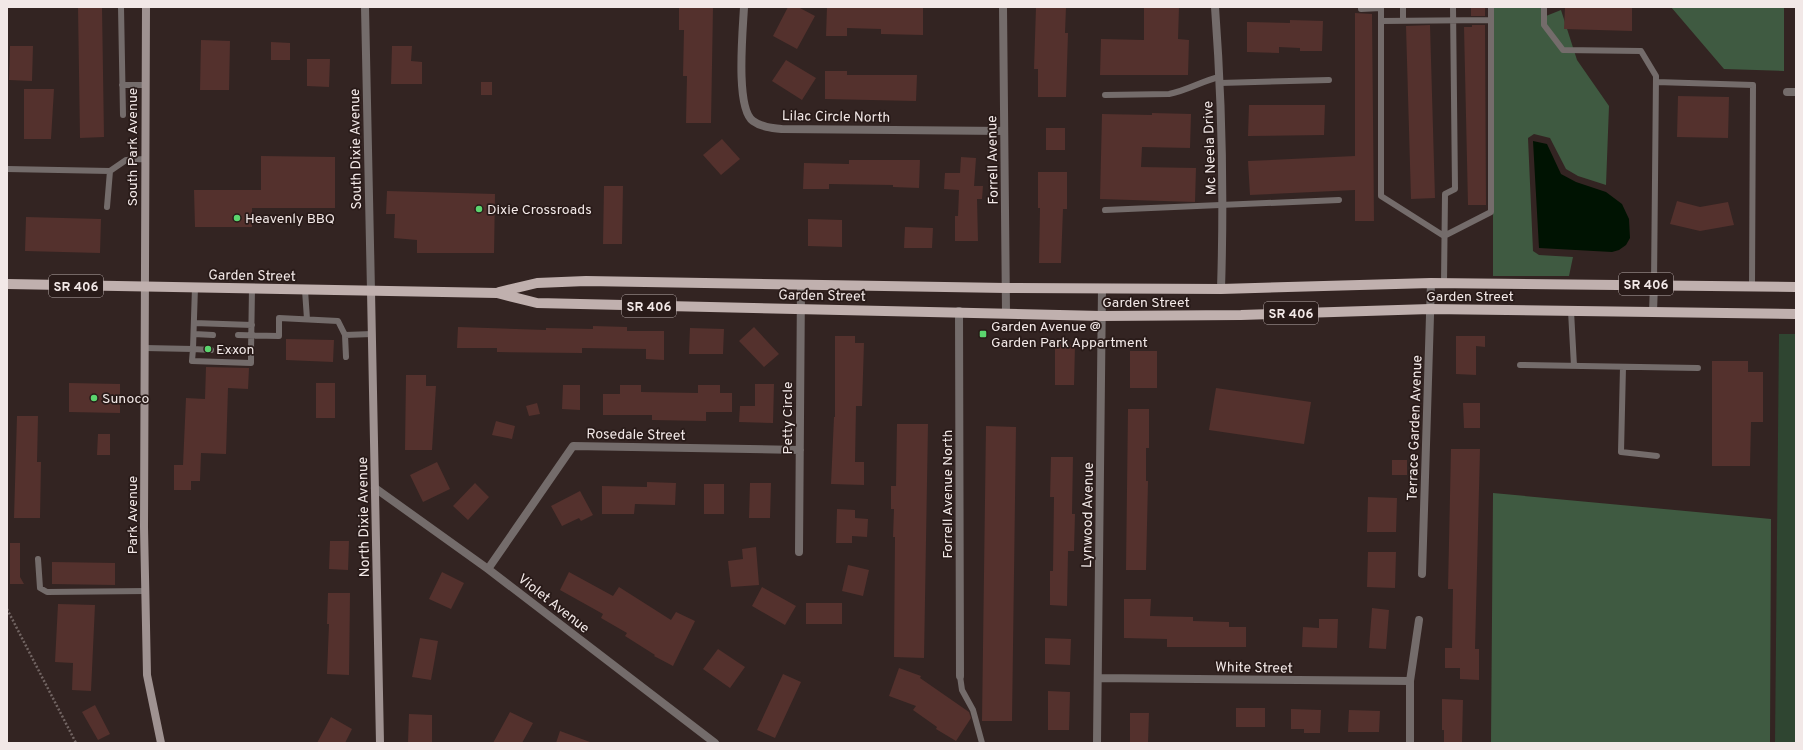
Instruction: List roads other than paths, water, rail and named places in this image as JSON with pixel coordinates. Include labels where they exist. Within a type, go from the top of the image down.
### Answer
[{"type":"main road","name":"Garden Street","points":[[7,284],[498,292],[537,283],[586,281],[1006,288],[1221,288],[1431,283],[1796,286]]},
{"type":"main road","name":"Garden Street","points":[[498,292],[537,303],[1006,312],[1102,316],[1240,315],[1430,309],[1796,314]]},
{"type":"street","name":"South Park Avenue","points":[[145,286],[146,7]]},
{"type":"street","name":"South Dixie Avenue","points":[[365,7],[371,291]]},
{"type":"street","name":"Lilac Circle North","points":[[744,7],[742,40],[742,100],[744,107],[752,121],[769,128],[782,129],[1004,131]]},
{"type":"street","name":"Forrell Avenue","points":[[1003,7],[1006,312]]},
{"type":"street","name":"Mc Neela Drive","points":[[1215,7],[1223,205],[1221,288]]},
{"type":"street","points":[[1787,92],[1796,92]]},
{"type":"street","name":"Terrace Garden Avenue","points":[[1422,574],[1431,283]]},
{"type":"street","name":"Petty Circle","points":[[800,552],[801,284]]},
{"type":"street","points":[[1653,312],[1654,284]]},
{"type":"street","name":"Park Avenue","points":[[145,286],[147,675],[161,743]]},
{"type":"street","name":"Lynwood Avenue","points":[[1097,743],[1102,288]]},
{"type":"street","name":"North Dixie Avenue","points":[[371,291],[380,743]]},
{"type":"street","name":"Forrell Avenue North","points":[[959,312],[960,676]]},
{"type":"street","name":"Rosedale Street","points":[[488,568],[573,446],[800,450]]},
{"type":"street","name":"Violet Avenue","points":[[375,488],[488,568],[715,743]]},
{"type":"street","points":[[1410,743],[1410,681],[1419,620]]},
{"type":"street","name":"White Street","points":[[1098,678],[1410,681]]},
{"type":"lane","points":[[121,7],[123,114]]},
{"type":"lane","points":[[1361,7],[1361,9],[1381,8],[1381,196],[1444,236]]},
{"type":"lane","points":[[1403,7],[1403,21]]},
{"type":"lane","points":[[1444,283],[1445,194],[1455,189],[1453,7]]},
{"type":"lane","points":[[1444,236],[1491,212],[1491,7]]},
{"type":"lane","points":[[1544,7],[1544,25],[1563,50],[1640,50],[1656,76],[1654,284]]},
{"type":"lane","points":[[1381,21],[1491,20]]},
{"type":"lane","points":[[1105,95],[1169,94],[1178,92],[1206,80],[1329,80]]},
{"type":"lane","points":[[1656,82],[1753,85],[1752,286]]},
{"type":"lane","points":[[122,85],[145,85]]},
{"type":"lane","points":[[7,169],[110,171],[126,160],[145,159]]},
{"type":"lane","points":[[108,206],[110,171]]},
{"type":"lane","points":[[1105,210],[1339,200]]},
{"type":"lane","points":[[195,288],[192,361],[251,363],[252,288]]},
{"type":"lane","points":[[304,290],[307,319]]},
{"type":"lane","points":[[1571,311],[1574,366]]},
{"type":"lane","points":[[238,335],[279,336],[279,318],[338,321],[345,335],[346,357]]},
{"type":"lane","points":[[194,323],[252,325]]},
{"type":"lane","points":[[194,334],[212,335]]},
{"type":"lane","points":[[345,335],[372,334]]},
{"type":"lane","points":[[145,348],[211,350]]},
{"type":"lane","points":[[225,351],[251,352]]},
{"type":"lane","points":[[1520,365],[1698,368]]},
{"type":"lane","points":[[1624,367],[1621,452],[1657,456]]},
{"type":"lane","points":[[38,559],[40,588],[47,592],[146,591]]},
{"type":"lane","points":[[960,676],[962,690],[974,710],[980,743],[982,743]]},
{"type":"place","name":"Dixie Crossroads","points":[[479,209]]},
{"type":"place","name":"Heavenly BBQ","points":[[237,218]]},
{"type":"place","name":"Garden Avenue @ Garden Park Appartment","points":[[983,334]]},
{"type":"place","name":"Exxon","points":[[208,349]]},
{"type":"place","name":"Sunoco","points":[[94,398]]}]
